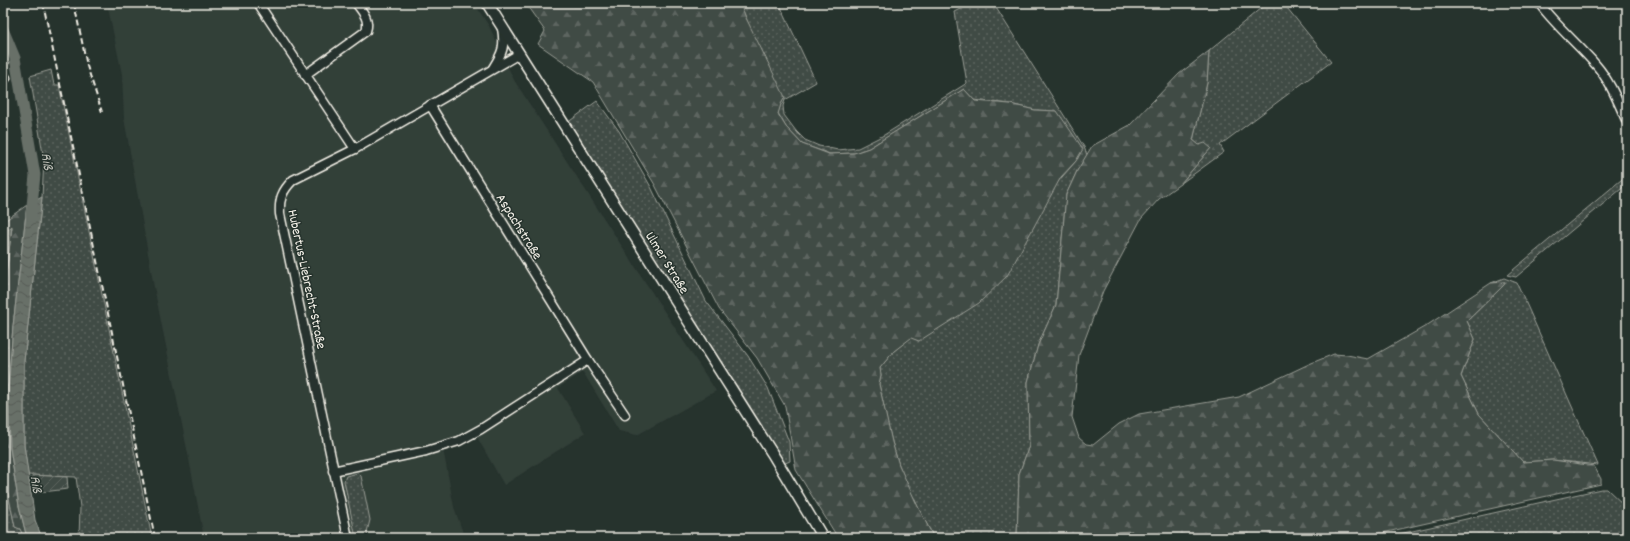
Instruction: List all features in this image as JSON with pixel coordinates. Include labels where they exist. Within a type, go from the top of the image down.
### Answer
[{"type":"main road","name":"Ulmer Straße","points":[[487,3],[764,440],[822,537]]},
{"type":"street","points":[[258,3],[355,149]]},
{"type":"street","points":[[305,74],[366,31],[368,26],[367,20],[356,3]]},
{"type":"street","points":[[1539,3],[1560,29],[1597,66],[1608,82],[1627,122]]},
{"type":"street","points":[[492,70],[501,55],[503,48],[501,26]]},
{"type":"street","name":"Hubertus-Liebrecht-Straße","points":[[348,538],[280,214],[279,203],[281,197],[285,188],[293,180],[355,149],[519,54]]},
{"type":"street","name":"Aspachstraße","points":[[430,105],[588,360],[625,415]]},
{"type":"street","points":[[333,471],[426,451],[459,441],[481,429],[588,360]]},
{"type":"shaded area","points":[[107,3],[474,3],[489,26],[514,80],[716,391],[637,435],[619,431],[583,372],[558,388],[585,433],[504,485],[477,437],[443,449],[454,507],[463,533],[467,538],[204,538],[154,287],[124,118],[122,74]]},
{"type":"green space","points":[[525,3],[740,3],[785,97],[778,114],[786,127],[802,144],[829,154],[854,153],[869,148],[964,89],[975,101],[1010,104],[1035,110],[1057,111],[1083,149],[1076,161],[1061,177],[1007,276],[979,303],[919,341],[911,338],[894,351],[880,368],[881,375],[879,384],[892,442],[899,465],[934,538],[838,538],[796,470],[785,406],[757,358],[719,309],[655,185],[593,82],[538,44],[545,31]]},
{"type":"green space","points":[[740,3],[779,3],[816,82],[785,100],[783,106],[784,115],[805,140],[819,146],[838,150],[858,148],[884,135],[967,83],[955,12],[973,3],[993,3],[1084,147],[1087,155],[1077,171],[1066,195],[1056,305],[1038,345],[1028,382],[1029,446],[1019,474],[1017,538],[934,538],[899,465],[879,384],[881,375],[880,368],[894,351],[911,337],[919,341],[1076,161],[1057,111],[1035,110],[1010,104],[974,100],[964,89],[869,148],[854,153],[830,154],[802,144],[786,127],[778,113],[781,104]]},
{"type":"green space","points":[[1267,3],[1283,3],[1331,62],[1220,145],[1224,152],[1180,184],[1211,148],[1199,145],[1193,140],[1207,83],[1209,51]]},
{"type":"green space","points":[[1209,51],[1207,83],[1193,140],[1199,145],[1205,143],[1211,148],[1180,184],[1159,199],[1141,219],[1103,291],[1079,355],[1072,417],[1079,438],[1086,444],[1093,445],[1119,424],[1139,414],[1239,397],[1334,354],[1368,359],[1426,326],[1491,283],[1505,282],[1504,285],[1467,321],[1475,339],[1461,376],[1479,414],[1523,462],[1553,460],[1594,466],[1601,479],[1601,484],[1360,538],[1129,538],[1132,531],[1118,532],[1114,538],[1017,538],[1019,474],[1029,446],[1028,382],[1038,345],[1056,305],[1066,195],[1077,171],[1092,146],[1130,125],[1179,74]]},
{"type":"green space","points":[[51,70],[54,85],[59,85],[152,538],[79,538],[80,507],[76,477],[28,475],[24,445],[24,361],[42,197],[44,160],[30,76]]},
{"type":"green space","points":[[597,101],[619,131],[651,187],[706,301],[748,356],[768,388],[789,442],[790,461],[783,464],[567,123]]},
{"type":"green space","points":[[1627,175],[1627,184],[1516,277],[1507,275]]},
{"type":"green space","points":[[27,205],[13,326],[8,389],[10,448],[19,506],[27,538],[24,538],[20,529],[15,527],[8,493],[3,491],[3,299],[12,227],[3,234],[3,222]]},
{"type":"green space","points":[[1504,278],[1517,283],[1598,465],[1553,460],[1523,462],[1479,414],[1461,376],[1475,339],[1467,321],[1504,285],[1505,282],[1491,283]]},
{"type":"green space","points":[[358,473],[361,476],[370,520],[367,532],[368,538],[356,538],[344,481],[346,476]]},
{"type":"green space","points":[[32,475],[67,477],[68,489],[34,493]]},
{"type":"green space","points":[[1601,489],[1607,489],[1627,508],[1627,538],[1381,538]]},
{"type":"green space","points":[[3,491],[8,493],[15,527],[21,529],[24,538],[3,538]]},
{"type":"green space","points":[[1132,531],[1129,538],[1114,538],[1118,532]]},
{"type":"water","points":[[42,197],[24,361],[24,445],[35,520],[42,538],[27,538],[19,506],[10,448],[8,389],[13,326],[27,205]]},
{"type":"water","points":[[12,226],[3,299],[3,234]]},
{"type":"waterway","name":"Riß","points":[[3,29],[15,58],[35,175],[31,216]]},
{"type":"waterway","points":[[3,68],[15,58]]},
{"type":"railway","points":[[43,3],[155,538]]},
{"type":"railway","points":[[74,3],[87,66],[102,112]]}]
